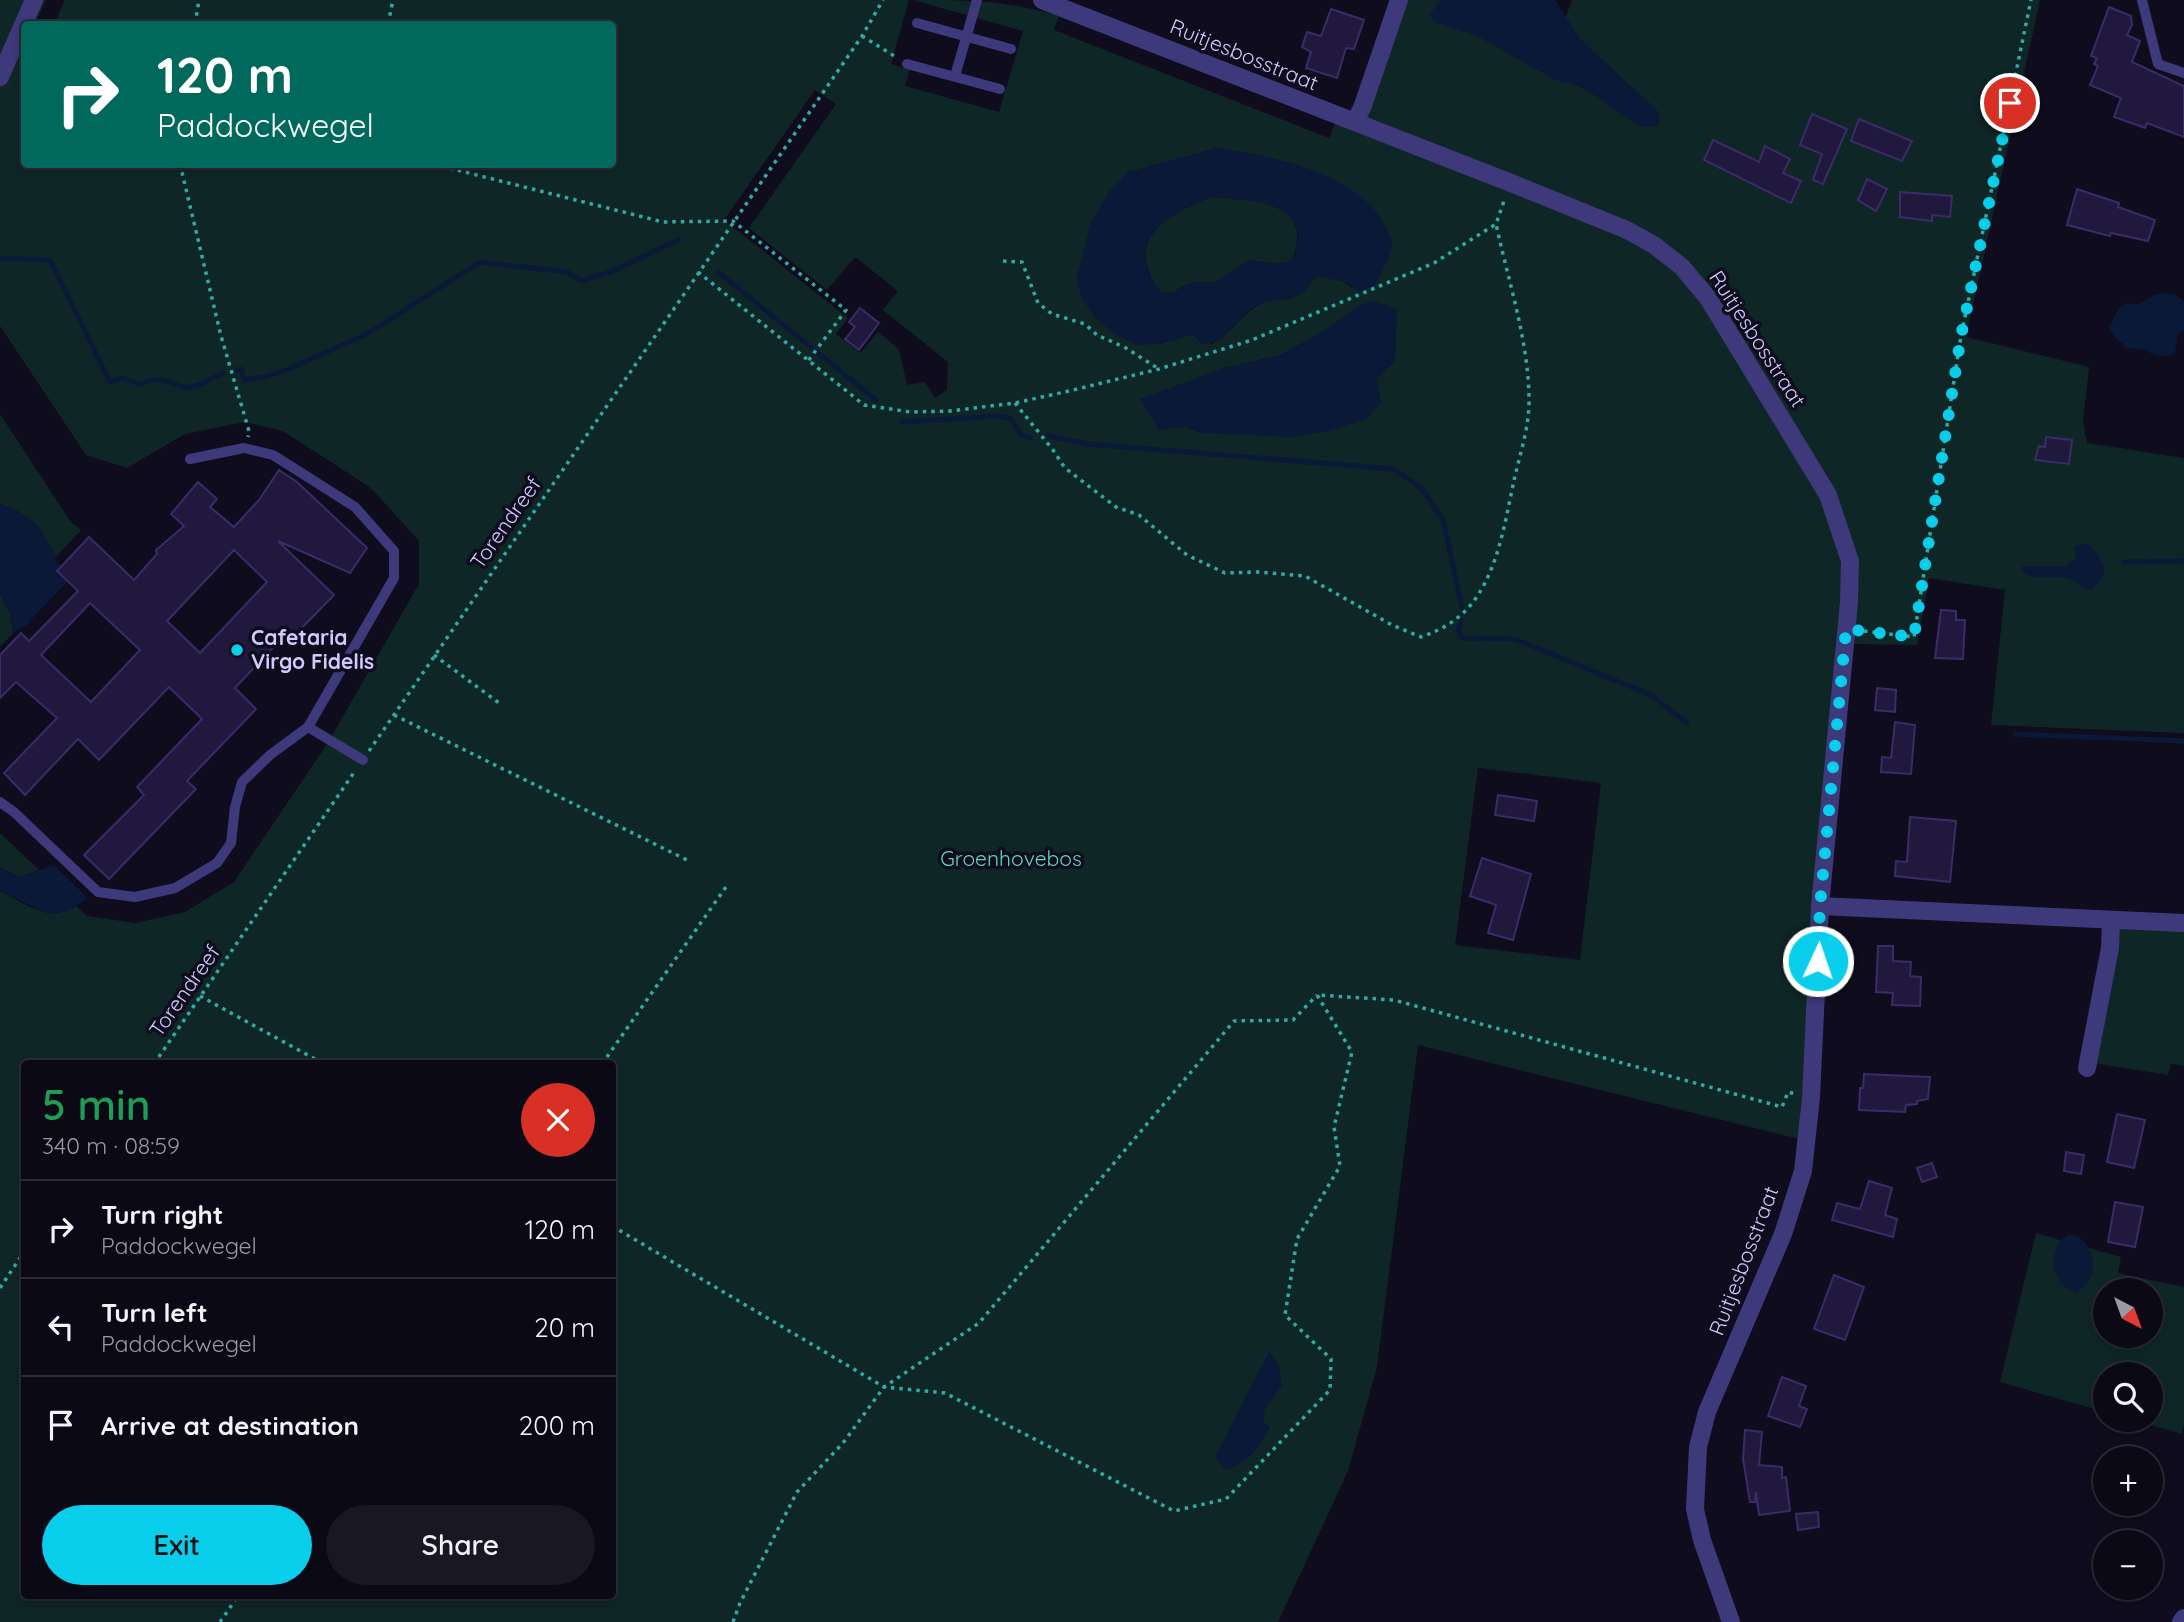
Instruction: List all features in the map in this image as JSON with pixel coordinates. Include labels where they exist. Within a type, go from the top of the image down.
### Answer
[{"type":"street","points":[[25,21],[34,0]]},
{"type":"street","name":"Ruitjesbosstraat","points":[[1042,0],[1511,183],[1627,230],[1654,245],[1682,267],[1708,298],[1828,495],[1850,561],[1820,906],[1811,1098],[1803,1171],[1783,1234],[1707,1412],[1698,1447],[1695,1509],[1702,1540],[1731,1622]]},
{"type":"street","points":[[1355,121],[1362,108],[1399,0]]},
{"type":"street","points":[[0,77],[21,29]]},
{"type":"street","points":[[1820,906],[2184,923]]},
{"type":"street","points":[[2087,1068],[2110,948],[2111,919]]},
{"type":"lane","points":[[955,76],[977,0]]},
{"type":"lane","points":[[2142,0],[2158,64],[2184,73]]},
{"type":"lane","points":[[918,23],[1011,49]]},
{"type":"lane","points":[[907,64],[1000,89]]},
{"type":"lane","points":[[0,802],[14,812],[98,892],[135,897],[175,888],[216,863],[231,843],[235,807],[242,782],[270,755],[308,727],[394,578],[394,551],[355,507],[273,455],[244,448],[190,459]]},
{"type":"lane","points":[[308,727],[363,760]]},
{"type":"path","points":[[196,21],[199,0]]},
{"type":"path","points":[[389,21],[393,0]]},
{"type":"path","name":"Torendreef","points":[[157,1060],[862,36],[883,0]]},
{"type":"path","points":[[1846,629],[1914,637],[1961,336],[2031,0]]},
{"type":"path","points":[[862,36],[907,64]]},
{"type":"path","points":[[181,168],[221,336],[250,431],[244,448]]},
{"type":"path","points":[[449,168],[663,222],[733,221],[846,310],[808,361]]},
{"type":"path","points":[[1015,402],[1065,468],[1116,507],[1139,515],[1187,555],[1225,573],[1258,572],[1305,576],[1392,625],[1421,637],[1440,630],[1468,609],[1489,570],[1506,519],[1528,425],[1527,377],[1510,279],[1496,224],[1511,183]]},
{"type":"path","points":[[698,272],[864,405],[910,412],[950,411],[1015,402],[1159,369],[1252,340],[1434,263],[1496,224]]},
{"type":"path","points":[[1003,261],[1022,262],[1038,303],[1052,314],[1085,324],[1097,335],[1126,348],[1159,369]]},
{"type":"path","points":[[434,655],[499,703]]},
{"type":"path","points":[[394,715],[690,861]]},
{"type":"path","points":[[605,1060],[728,884]]},
{"type":"path","points":[[200,996],[317,1060]]},
{"type":"path","points":[[616,1228],[884,1387],[945,1393],[1174,1511],[1226,1499],[1330,1390],[1331,1359],[1285,1315],[1297,1239],[1340,1166],[1334,1127],[1352,1052],[1317,996]]},
{"type":"path","points":[[733,1622],[740,1603],[797,1492],[843,1443],[884,1387],[979,1323],[1234,1021],[1293,1020],[1317,996],[1394,1000],[1783,1107],[1788,1092],[1811,1098]]},
{"type":"path","points":[[0,1288],[21,1256]]},
{"type":"path","points":[[220,1622],[236,1599]]},
{"type":"green space","name":"Groenhovebos","points":[[0,0],[46,0],[36,21],[21,21],[21,168],[616,168],[616,21],[55,21],[65,0],[909,0],[891,64],[910,70],[905,86],[999,112],[1023,31],[913,0],[987,2],[1059,16],[1054,30],[1329,138],[1335,123],[1358,132],[1405,0],[1474,0],[1511,19],[1566,16],[1572,0],[2040,0],[1966,337],[2089,367],[2083,421],[2087,443],[2184,458],[2184,733],[1991,725],[2005,590],[1929,578],[1917,645],[1854,644],[1799,1139],[1418,1045],[1377,1367],[1348,1471],[1278,1622],[0,1622],[0,891],[37,910],[56,913],[76,906],[87,916],[136,923],[185,912],[234,882],[327,744],[419,584],[419,541],[371,488],[283,431],[245,422],[185,434],[127,468],[86,455],[0,326]],"holes":[[[815,90],[836,104],[749,228],[827,290],[855,257],[898,291],[883,310],[948,362],[947,390],[935,398],[925,382],[907,385],[899,349],[878,332],[860,353],[836,334],[848,318],[724,220]],[[1217,148],[1375,285],[1352,288],[1343,281],[1317,276],[1295,296],[1265,302],[1252,309],[1224,336],[1211,344],[1193,334],[1159,344],[1128,173]],[[1359,306],[1395,337],[1395,361],[1376,379],[1380,402],[1203,433],[1184,427],[1224,368],[1281,355],[1326,330]],[[1478,768],[1601,783],[1580,960],[1455,945]]]},
{"type":"green space","points":[[1210,197],[1261,203],[1276,207],[1288,215],[1296,226],[1297,242],[1291,262],[1278,264],[1249,260],[1216,282],[1195,282],[1175,292],[1163,293],[1150,275],[1146,257],[1147,244],[1153,233],[1173,215]]},
{"type":"green space","points":[[0,414],[70,521],[81,530],[56,557],[38,526],[18,511],[0,504]]},
{"type":"green space","points":[[0,594],[10,614],[13,633],[0,647]]},
{"type":"green space","points":[[0,833],[39,870],[20,877],[0,868]]},
{"type":"green space","points":[[2118,923],[2184,928],[2184,1066],[2171,1064],[2168,1075],[2094,1063]]},
{"type":"green space","points":[[2036,1233],[2121,1257],[2118,1273],[2142,1278],[2093,1278],[2093,1348],[2163,1348],[2163,1283],[2184,1287],[2182,1434],[2163,1429],[2163,1362],[2093,1362],[2093,1409],[2000,1382]]},
{"type":"water","points":[[1441,0],[1555,0],[1580,39],[1657,110],[1659,123],[1655,127],[1638,126],[1578,86],[1553,79],[1479,37],[1435,22],[1430,14]]},
{"type":"water","points":[[1217,148],[1286,162],[1334,179],[1372,206],[1384,224],[1391,240],[1391,249],[1375,285],[1361,292],[1343,281],[1317,276],[1296,296],[1254,307],[1218,340],[1201,344],[1193,334],[1159,344],[1136,345],[1114,334],[1095,317],[1082,299],[1076,279],[1091,222],[1110,191],[1128,172]],"holes":[[[1210,197],[1261,203],[1288,215],[1296,226],[1298,241],[1292,261],[1278,264],[1249,260],[1216,282],[1195,282],[1175,292],[1163,293],[1152,280],[1148,270],[1145,256],[1147,244],[1162,223]]]},
{"type":"water","points":[[2163,293],[2174,294],[2184,301],[2184,329],[2178,334],[2175,353],[2165,357],[2145,350],[2127,348],[2109,327],[2120,306],[2128,303],[2138,305]]},
{"type":"water","points":[[1373,300],[1397,309],[1395,361],[1376,379],[1381,402],[1367,419],[1329,431],[1292,437],[1203,433],[1184,427],[1159,430],[1140,399],[1224,368],[1281,355]]},
{"type":"water","points":[[0,504],[18,511],[38,526],[56,557],[54,559],[61,566],[57,571],[68,581],[26,625],[13,633],[10,614],[0,594]]},
{"type":"water","points":[[2088,543],[2101,560],[2104,571],[2099,583],[2092,590],[2067,578],[2032,576],[2022,572],[2022,566],[2066,566],[2068,562],[2076,560],[2074,547]]},
{"type":"water","points":[[54,865],[88,898],[68,911],[48,914],[0,891],[0,868],[20,877]]},
{"type":"water","points":[[2067,1235],[2074,1235],[2085,1242],[2093,1261],[2091,1277],[2077,1293],[2061,1283],[2054,1267],[2056,1250]]},
{"type":"water","points":[[1269,1352],[1279,1366],[1282,1385],[1266,1408],[1263,1421],[1270,1427],[1252,1453],[1226,1470],[1215,1457]]},
{"type":"building","points":[[2109,7],[2131,16],[2132,25],[2127,35],[2140,41],[2132,62],[2184,86],[2184,137],[2147,123],[2145,128],[2114,117],[2121,98],[2090,85],[2098,66],[2094,64],[2097,58],[2091,56]]},
{"type":"building","points":[[1331,9],[1364,20],[1354,49],[1346,48],[1337,78],[1306,68],[1311,52],[1302,47],[1307,32],[1321,36]]},
{"type":"building","points":[[1812,114],[1847,129],[1823,184],[1813,180],[1822,154],[1800,145]]},
{"type":"building","points":[[1859,119],[1912,141],[1902,161],[1851,141]]},
{"type":"building","points":[[1713,140],[1759,162],[1765,146],[1790,159],[1783,173],[1801,181],[1791,203],[1704,160]]},
{"type":"building","points":[[1867,179],[1887,189],[1876,211],[1858,200]]},
{"type":"building","points":[[2077,189],[2119,203],[2118,207],[2155,220],[2148,241],[2111,233],[2110,236],[2067,225]]},
{"type":"building","points":[[1900,192],[1952,196],[1950,217],[1932,215],[1932,221],[1900,217]]},
{"type":"building","points":[[860,308],[879,323],[859,350],[845,339],[855,327],[849,322]]},
{"type":"building","points":[[2046,437],[2072,440],[2069,464],[2035,460],[2039,446],[2045,447]]},
{"type":"building","points":[[279,470],[297,482],[367,548],[350,573],[278,541],[334,595],[287,643],[282,638],[235,688],[256,709],[187,781],[196,789],[109,879],[84,855],[144,795],[137,787],[202,719],[169,687],[99,760],[78,739],[25,795],[4,773],[57,718],[16,682],[0,698],[0,655],[21,633],[29,641],[78,591],[57,571],[89,537],[134,580],[157,554],[156,550],[184,526],[171,514],[198,482],[217,499],[210,507],[234,527],[259,500]],"holes":[[[234,550],[267,582],[200,653],[167,621]],[[90,603],[140,650],[91,702],[41,655]]]},
{"type":"building","points":[[1941,610],[1956,611],[1956,620],[1965,620],[1963,659],[1935,658]]},
{"type":"building","points":[[1877,688],[1896,690],[1895,712],[1875,710]]},
{"type":"building","points":[[1895,722],[1915,725],[1911,774],[1881,772],[1882,757],[1891,758]]},
{"type":"building","points":[[1498,795],[1537,801],[1534,821],[1495,815]]},
{"type":"building","points":[[1910,817],[1956,821],[1950,882],[1895,876],[1896,861],[1907,862]]},
{"type":"building","points":[[1482,858],[1531,874],[1513,940],[1488,933],[1496,905],[1470,896]]},
{"type":"building","points":[[1878,946],[1893,946],[1893,961],[1911,962],[1910,976],[1921,977],[1920,1006],[1892,1005],[1893,993],[1876,992]]},
{"type":"building","points":[[1864,1074],[1930,1077],[1928,1099],[1906,1105],[1905,1112],[1859,1110]]},
{"type":"building","points":[[2117,1114],[2145,1120],[2134,1168],[2107,1162]]},
{"type":"building","points":[[2066,1152],[2084,1155],[2081,1174],[2064,1171]]},
{"type":"building","points":[[1932,1163],[1937,1177],[1922,1182],[1917,1168]]},
{"type":"building","points":[[1869,1181],[1892,1188],[1885,1215],[1897,1219],[1893,1237],[1832,1220],[1837,1203],[1860,1209]]},
{"type":"building","points":[[2115,1202],[2143,1207],[2135,1247],[2108,1242]]},
{"type":"building","points":[[1834,1275],[1864,1287],[1845,1340],[1814,1329]]},
{"type":"building","points":[[1782,1377],[1806,1386],[1799,1406],[1807,1409],[1800,1427],[1768,1416]]},
{"type":"building","points":[[1745,1430],[1762,1432],[1759,1465],[1782,1467],[1782,1478],[1786,1477],[1790,1511],[1759,1515],[1756,1492],[1755,1502],[1750,1502],[1743,1459]]},
{"type":"building","points":[[1818,1512],[1819,1527],[1798,1530],[1796,1514]]},
{"type":"waterway","points":[[237,370],[241,369],[244,380],[286,370],[367,334],[480,262],[567,272],[581,281],[615,270],[678,240]]},
{"type":"waterway","points":[[0,258],[50,260],[110,382],[122,378],[140,384],[163,380],[187,388],[223,373]]},
{"type":"waterway","points":[[718,272],[876,400]]},
{"type":"waterway","points":[[902,422],[999,416],[1011,419],[1021,435],[1030,438]]},
{"type":"waterway","points":[[1049,436],[1088,444],[1394,469],[1422,489],[1443,520],[1462,608]]},
{"type":"waterway","points":[[2124,562],[2184,561]]},
{"type":"waterway","points":[[1461,620],[1458,630],[1462,638],[1515,639],[1651,695],[1687,723]]},
{"type":"waterway","points":[[2015,734],[2184,741]]},
{"type":"place","name":"Cafetaria Virgo Fidelis","points":[[237,650]]},
{"type":"route","points":[[1818,961],[1820,906],[1846,629],[1914,637],[1961,336],[2010,103]]}]
